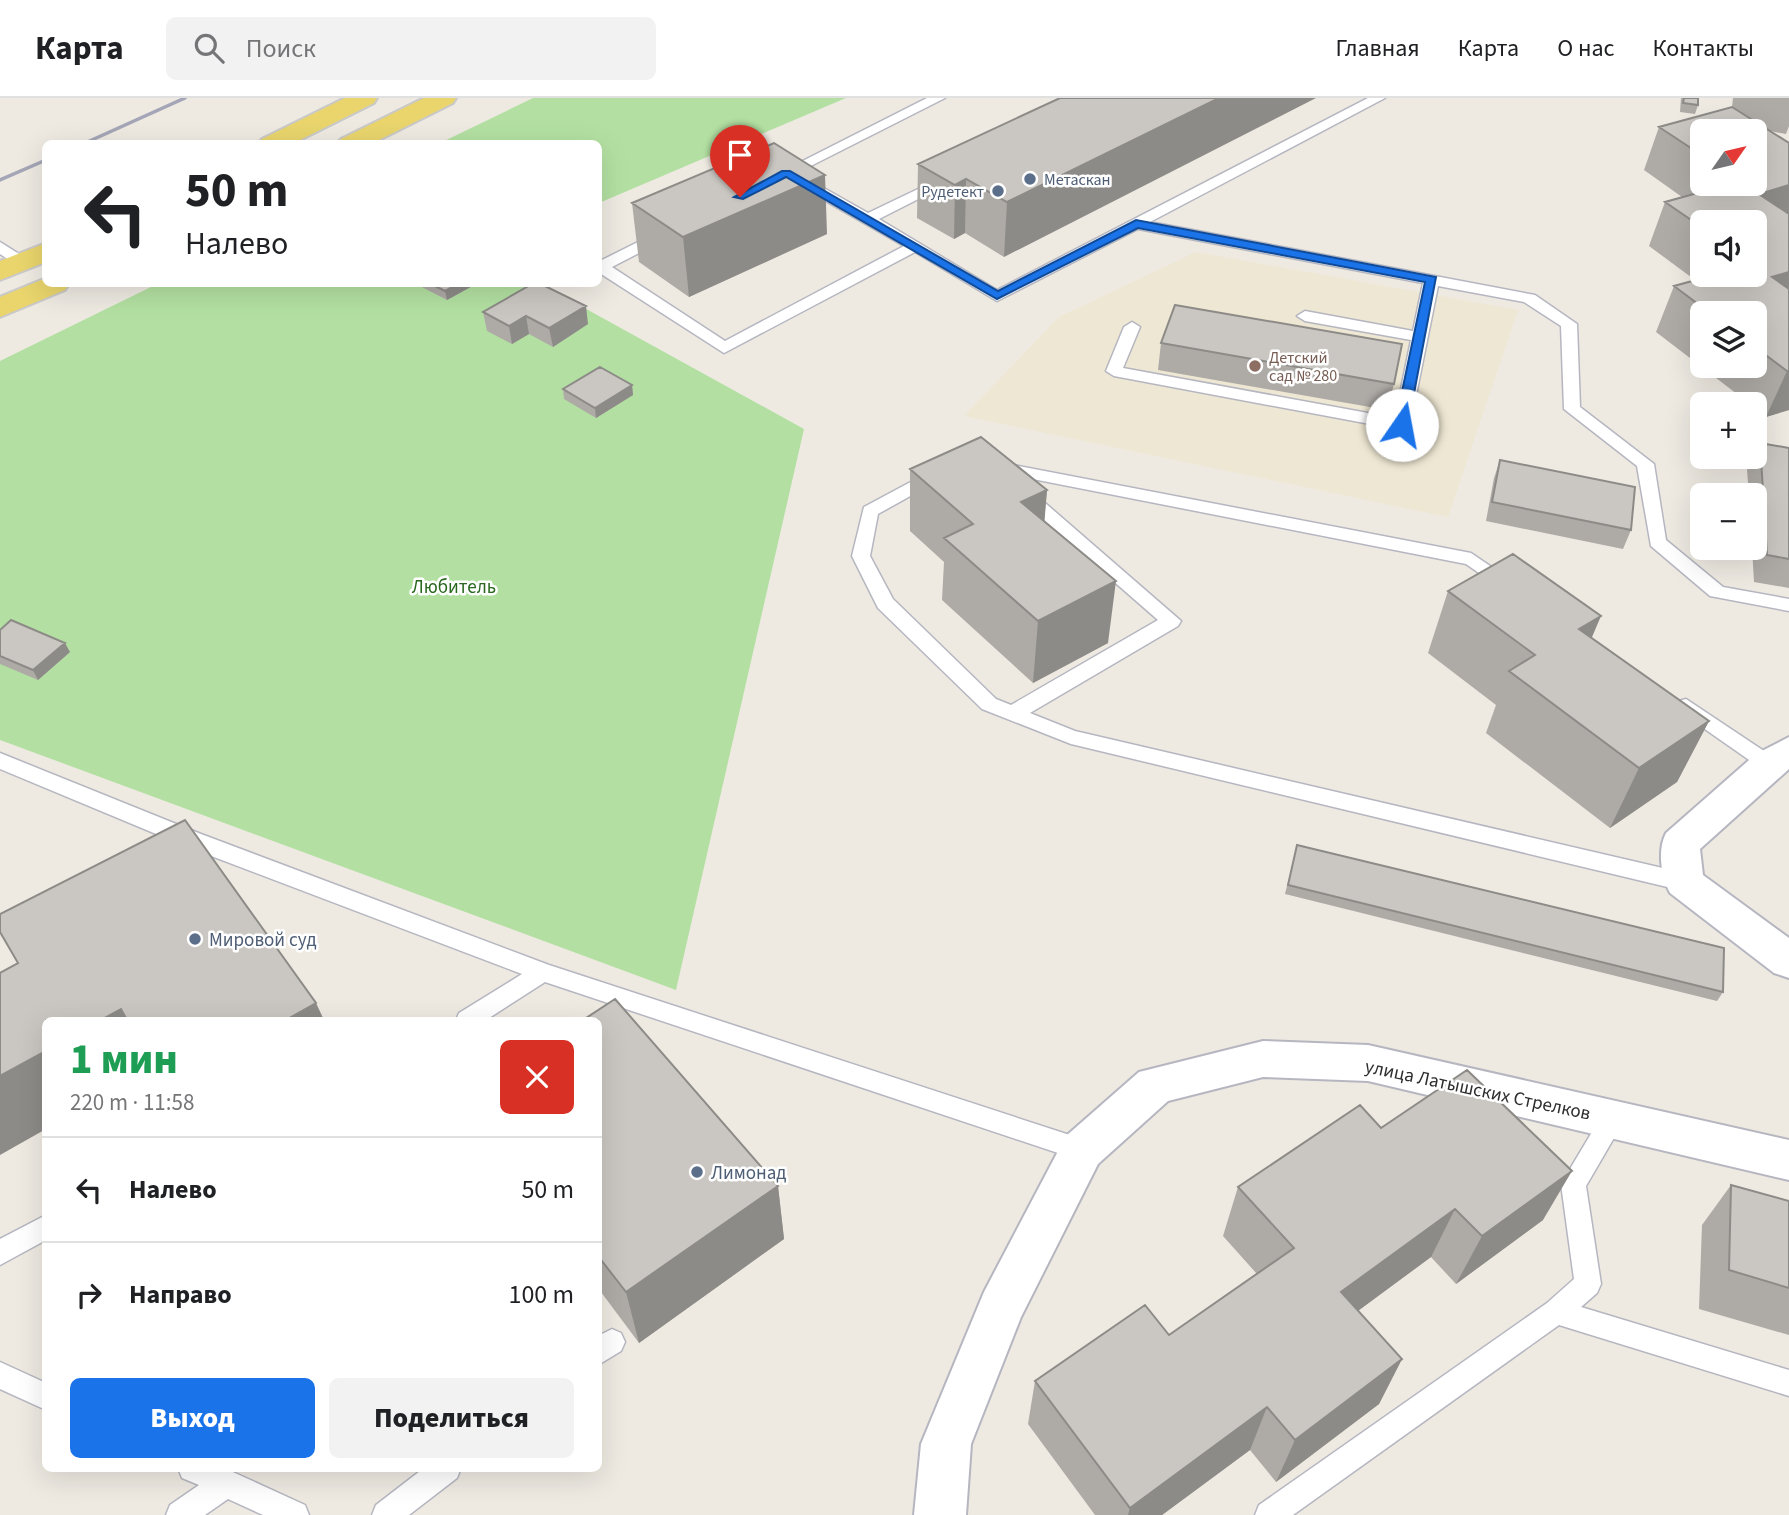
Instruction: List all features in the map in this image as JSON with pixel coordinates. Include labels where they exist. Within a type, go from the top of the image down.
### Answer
[{"type":"main road","points":[[279,140],[365,98]]},
{"type":"main road","points":[[358,140],[444,98]]},
{"type":"main road","points":[[0,308],[48,287]]},
{"type":"street","points":[[1779,757],[1680,844],[1684,882],[1789,961]]},
{"type":"street","name":"улица Латышских Стрелков","points":[[940,1515],[946,1444],[1001,1308],[1082,1150],[1155,1085],[1264,1059],[1368,1063],[1789,1160]]},
{"type":"lane","points":[[761,186],[939,98]]},
{"type":"lane","points":[[786,173],[997,296],[1378,98]]},
{"type":"lane","points":[[868,219],[960,173]]},
{"type":"lane","points":[[1136,224],[1529,298],[1569,324],[1572,409],[1644,464],[1657,542],[1717,592],[1789,605]]},
{"type":"lane","points":[[602,266],[675,230]]},
{"type":"lane","points":[[602,268],[724,348],[915,246]]},
{"type":"lane","points":[[1132,327],[1114,371],[1402,425],[1432,279]]},
{"type":"lane","points":[[1305,316],[1420,337]]},
{"type":"lane","points":[[1012,714],[1171,621],[985,466],[1471,559],[1528,598]]},
{"type":"lane","points":[[947,468],[870,511],[862,556],[884,603],[989,704],[1070,737],[1684,882]]},
{"type":"lane","points":[[1666,693],[1779,757]]},
{"type":"lane","points":[[0,761],[193,840],[543,972],[1082,1150]]},
{"type":"lane","points":[[169,852],[193,840]]},
{"type":"lane","points":[[472,1017],[543,972]]},
{"type":"lane","points":[[1269,1515],[1556,1312],[1588,1284],[1573,1184],[1613,1119]]},
{"type":"lane","points":[[0,1253],[42,1228]]},
{"type":"lane","points":[[1556,1312],[1789,1383]]},
{"type":"lane","points":[[0,1375],[42,1395]]},
{"type":"lane","points":[[200,1472],[295,1515]]},
{"type":"lane","points":[[386,1515],[442,1472]]},
{"type":"lane","points":[[180,1515],[225,1484]]},
{"type":"shaded area","name":"Детский сад № 280","points":[[1196,252],[1518,310],[1448,517],[964,416],[1059,317]]},
{"type":"green space","points":[[533,98],[846,98],[602,202],[602,140],[446,140]]},
{"type":"green space","name":"Любитель","points":[[151,287],[546,287],[804,429],[676,990],[0,740],[0,361]]},
{"type":"building","points":[[1060,98],[1219,98],[1007,202],[966,179],[955,185],[918,164]]},
{"type":"building","points":[[1684,98],[1698,98],[1698,105],[1683,103]]},
{"type":"building","points":[[1732,107],[1751,119],[1690,119],[1690,147],[1659,127]]},
{"type":"building","points":[[1768,130],[1789,143],[1789,185],[1768,191]]},
{"type":"building","points":[[774,143],[825,175],[683,237],[632,203]]},
{"type":"building","points":[[1690,195],[1762,196],[1789,214],[1789,272],[1772,277],[1789,289],[1789,371],[1767,356],[1767,301],[1694,301],[1674,286],[1690,282],[1690,287],[1767,287],[1767,210],[1690,210],[1690,219],[1665,202]]},
{"type":"building","points":[[437,287],[452,287],[445,291]]},
{"type":"building","points":[[527,287],[547,287],[586,306],[549,328],[526,316],[509,326],[483,312]]},
{"type":"building","points":[[1175,305],[1402,344],[1394,384],[1161,343]]},
{"type":"building","points":[[600,367],[632,385],[595,408],[563,389]]},
{"type":"building","points":[[981,437],[1047,490],[1021,502],[1116,581],[1038,621],[944,538],[973,524],[910,469]]},
{"type":"building","points":[[1767,444],[1789,448],[1789,559],[1767,555],[1767,483],[1762,483],[1762,469],[1767,469]]},
{"type":"building","points":[[1500,460],[1635,487],[1631,530],[1492,502]]},
{"type":"building","points":[[1513,554],[1601,616],[1579,629],[1709,721],[1639,768],[1509,671],[1535,655],[1448,591]]},
{"type":"building","points":[[11,620],[65,643],[33,670],[0,656],[0,630]]},
{"type":"building","points":[[185,820],[316,1003],[291,1017],[125,1017],[121,1009],[106,1017],[42,1017],[42,1053],[0,1076],[0,973],[18,963],[0,932],[0,914]]},
{"type":"building","points":[[1297,845],[1724,948],[1723,992],[1288,885]]},
{"type":"building","points":[[615,999],[778,1186],[626,1292],[602,1261],[602,1017],[588,1017]]},
{"type":"building","points":[[1467,1070],[1572,1171],[1482,1236],[1455,1209],[1341,1292],[1402,1359],[1295,1440],[1267,1407],[1130,1508],[1035,1381],[1145,1305],[1169,1335],[1294,1248],[1238,1187],[1360,1105],[1381,1128]]},
{"type":"building","points":[[1731,1185],[1789,1201],[1789,1288],[1729,1270]]},
{"type":"railway","points":[[92,140],[185,98]]},
{"type":"railway","points":[[0,180],[42,162]]},
{"type":"place","name":"Метаскан","points":[[1030,179]]},
{"type":"place","name":"Рудетект","points":[[998,191]]},
{"type":"place","name":"Детский сад № 280","points":[[1255,366]]},
{"type":"place","name":"Мировой суд","points":[[195,939]]},
{"type":"place","name":"Лимонад","points":[[697,1172]]},
{"type":"route","points":[[740,197],[786,173],[997,296],[1136,224],[1432,279],[1402,425]]}]
